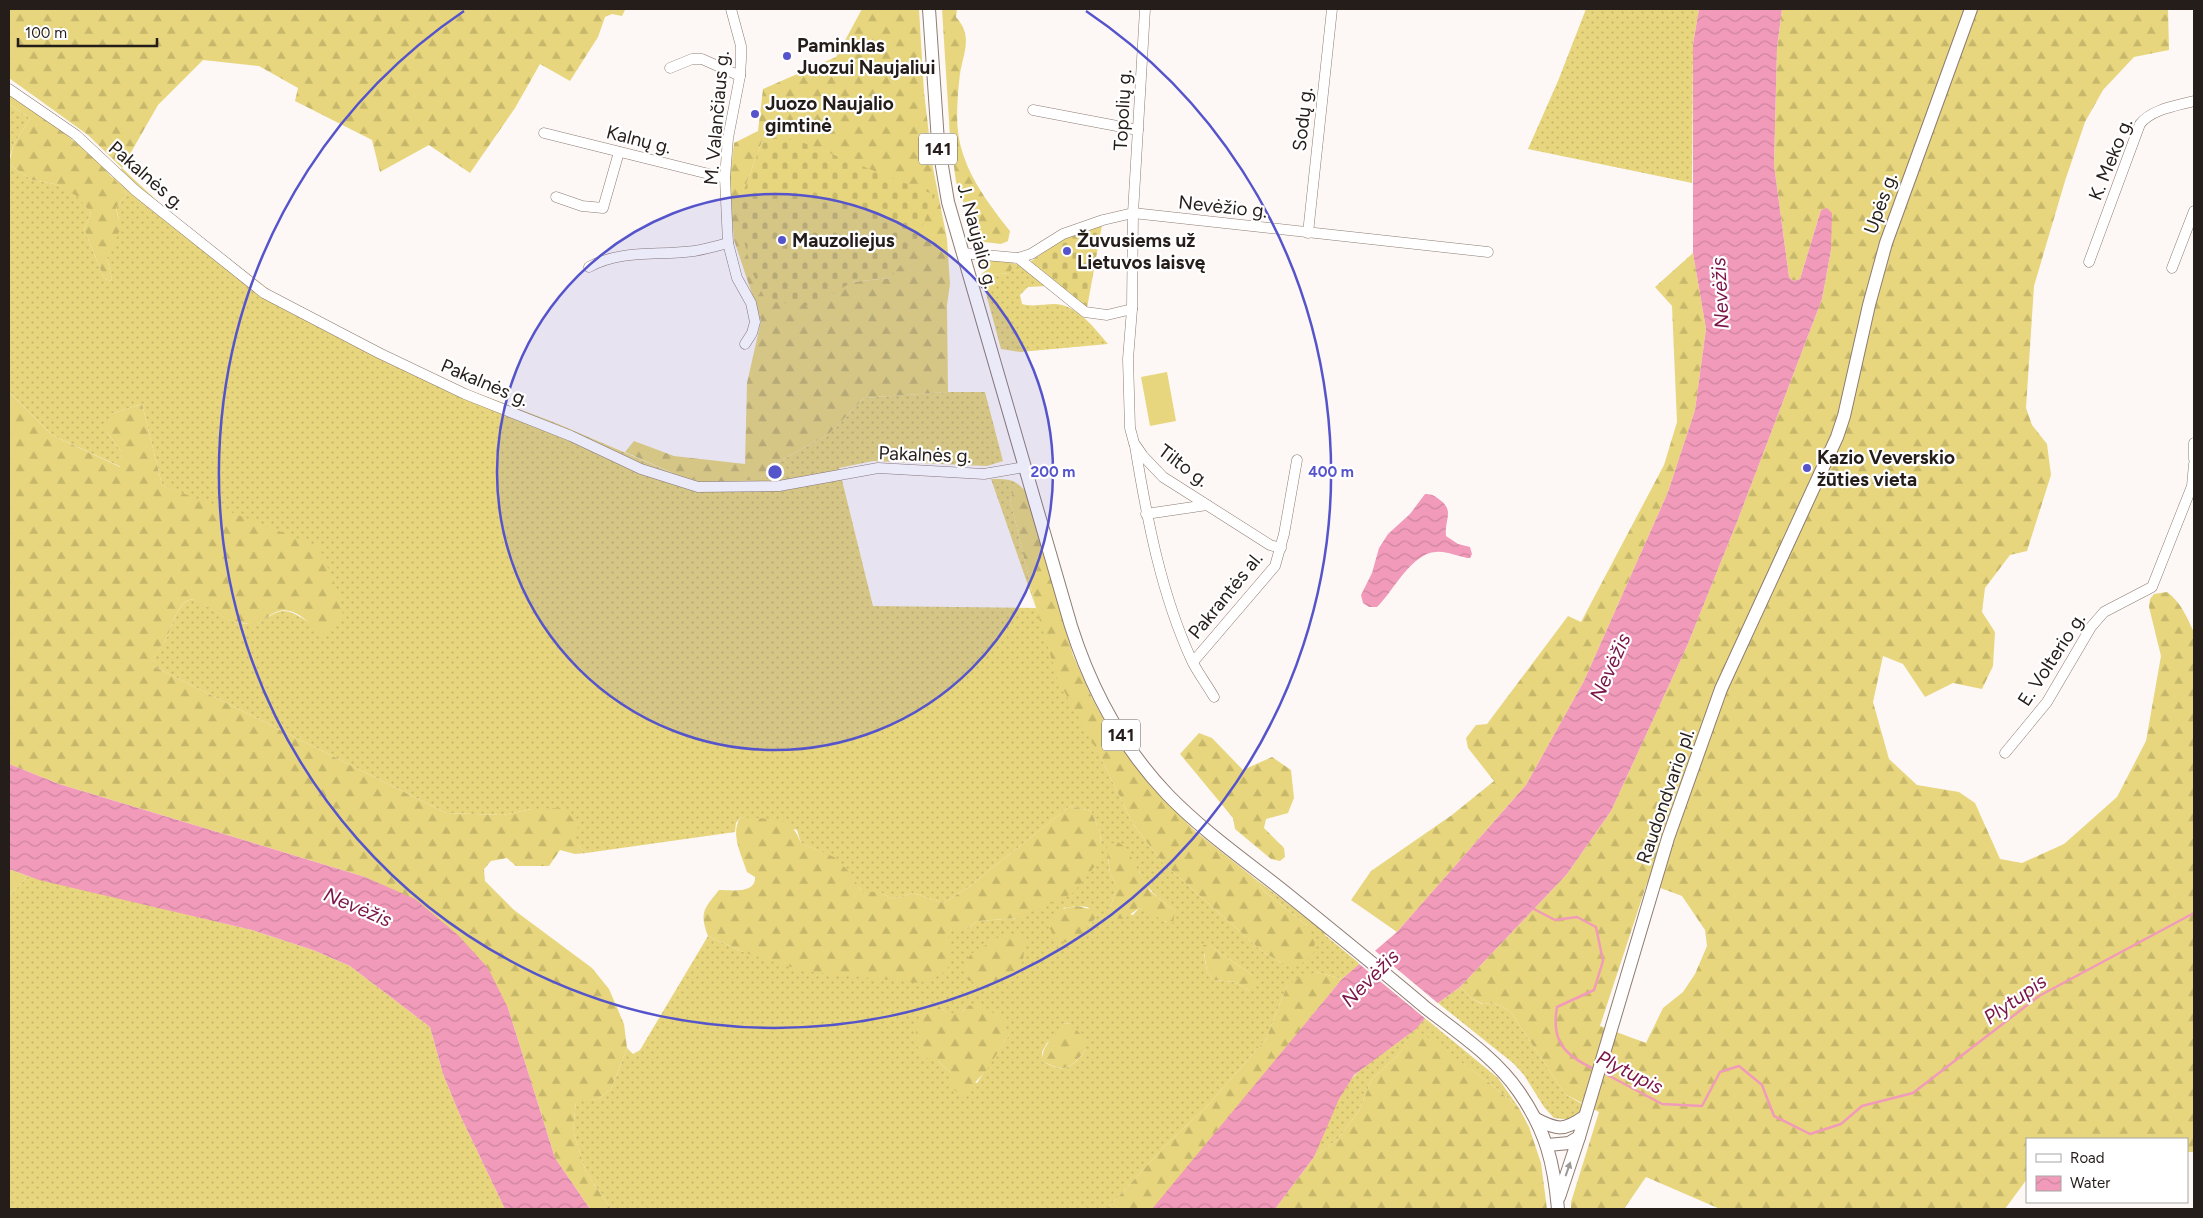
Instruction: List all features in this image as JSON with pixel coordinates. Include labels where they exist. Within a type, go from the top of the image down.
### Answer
[{"type":"main road","name":"J. Naujalio g.","points":[[929,9],[940,163],[948,202],[1024,467]]},
{"type":"main road","name":"Upės g.","points":[[1844,416],[1869,305],[1886,243],[1971,9]]},
{"type":"main road","name":"Raudondvario pl.","points":[[1557,1205],[1668,838],[1721,689],[1844,416]]},
{"type":"main road","name":"141","points":[[1024,467],[1080,653],[1092,682],[1118,731],[1151,776],[1185,811],[1239,858],[1330,928],[1508,1076],[1536,1118],[1548,1145]]},
{"type":"main road","points":[[1536,1118],[1560,1129],[1572,1126],[1584,1117]]},
{"type":"main road","points":[[1548,1145],[1560,1129]]},
{"type":"main road","points":[[1548,1145],[1569,1143],[1579,1137]]},
{"type":"main road","name":"Raudondvario pl.","points":[[1548,1145],[1555,1176],[1557,1205]]},
{"type":"street","name":"M. Valančiaus g.","points":[[731,9],[740,46],[740,76],[728,138],[725,178],[728,244],[737,278],[751,303],[756,322],[745,344]]},
{"type":"street","name":"Topolių g.","points":[[1133,213],[1145,9]]},
{"type":"street","name":"Sodų g.","points":[[1308,233],[1332,9]]},
{"type":"street","points":[[670,68],[692,59],[702,59],[740,76]]},
{"type":"street","name":"Pakalnės g.","points":[[9,89],[76,135],[136,191],[264,293],[379,353],[465,394],[572,436],[641,469],[698,487],[779,486],[878,468],[984,474],[1024,467]]},
{"type":"street","name":"K. Meko g.","points":[[2088,262],[2140,124],[2146,117],[2156,112],[2194,101]]},
{"type":"street","points":[[1033,110],[1138,130]]},
{"type":"street","name":"Kalnų g.","points":[[544,133],[725,178]]},
{"type":"street","points":[[556,197],[582,206],[603,208],[619,152]]},
{"type":"street","points":[[2172,268],[2194,212]]},
{"type":"street","name":"Nevėžio g.","points":[[962,253],[1018,258],[1031,254],[1063,234],[1104,220],[1133,213],[1488,252]]},
{"type":"street","name":"Tilto g.","points":[[1133,213],[1132,309],[1128,359],[1129,416],[1134,443],[1143,456],[1163,476],[1270,545],[1281,548]]},
{"type":"street","points":[[589,267],[603,259],[621,255],[694,251],[728,244]]},
{"type":"street","points":[[1018,258],[1071,303],[1085,312],[1107,315],[1132,309]]},
{"type":"street","points":[[1134,443],[1146,514],[1172,611],[1193,662],[1214,697]]},
{"type":"street","points":[[2194,443],[2194,459]]},
{"type":"street","name":"Pakrantės al.","points":[[1193,662],[1276,566],[1297,460]]},
{"type":"street","name":"E. Volterio g.","points":[[2005,753],[2047,702],[2091,627],[2104,612],[2152,587],[2192,486],[2194,464]]},
{"type":"street","points":[[1146,514],[1207,505]]},
{"type":"green space","points":[[9,9],[625,10],[622,16],[612,14],[605,17],[598,37],[570,81],[540,64],[515,108],[470,173],[429,145],[380,172],[372,140],[295,101],[298,88],[259,66],[203,60],[158,105],[122,168],[88,135],[9,78]]},
{"type":"green space","points":[[862,9],[919,9],[924,92],[933,168],[947,239],[950,284],[947,305],[948,392],[864,398],[829,434],[780,461],[759,479],[713,482],[684,478],[625,452],[634,441],[674,456],[745,464],[747,383],[761,321],[734,240],[729,185],[734,143],[758,131],[763,89],[836,57]],"holes":[[[764,136],[799,142],[934,195],[890,278],[852,282],[736,206]]]},
{"type":"green space","points":[[942,9],[957,9],[956,17],[966,37],[957,110],[960,145],[970,172],[984,197],[1010,231],[1008,241],[1001,244],[984,242],[970,220],[956,182],[950,137]]},
{"type":"green space","points":[[1586,9],[1699,9],[1693,44],[1692,183],[1528,149],[1558,81]]},
{"type":"green space","points":[[1782,9],[2168,9],[2169,50],[2134,57],[2103,90],[2085,122],[2065,181],[2034,286],[2026,408],[2032,425],[2047,444],[2051,475],[2027,551],[2010,555],[1985,588],[1982,612],[1995,632],[1993,666],[1982,689],[1953,683],[1925,697],[1903,664],[1883,656],[1873,702],[1889,759],[1917,785],[1959,792],[1975,803],[2000,859],[2022,863],[2064,844],[2117,797],[2146,741],[2161,656],[2149,607],[2150,599],[2154,594],[2167,592],[2176,600],[2194,632],[2194,1152],[2188,1152],[2188,1138],[2026,1138],[2026,1180],[2005,1209],[1720,1209],[1646,1177],[1624,1209],[1571,1209],[1571,1202],[1599,1112],[1565,1094],[1510,1011],[1495,1003],[1483,1004],[1471,998],[1460,987],[1567,874],[1611,811],[1687,646],[1737,522],[1822,299],[1831,250],[1827,209],[1821,210],[1800,279],[1793,281],[1789,277],[1774,165],[1777,48]],"holes":[[[1647,883],[1682,896],[1705,930],[1707,946],[1695,974],[1683,992],[1663,1008],[1646,1043],[1600,1026]]]},
{"type":"green space","points":[[9,94],[54,125],[94,157],[127,194],[116,208],[121,228],[107,258],[112,279],[110,281],[104,278],[84,229],[91,213],[77,196],[55,184],[32,180],[9,164],[13,146],[30,118],[9,104]]},
{"type":"green space","points":[[9,104],[30,118],[13,146],[9,160]]},
{"type":"green space","points":[[764,136],[799,141],[935,195],[912,251],[890,278],[852,282],[813,306],[766,301],[752,272],[735,206],[746,185]]},
{"type":"green space","points":[[9,164],[32,180],[55,184],[77,195],[91,213],[84,229],[104,278],[110,281],[112,279],[107,258],[119,219],[116,208],[127,194],[112,178],[122,168],[170,213],[271,291],[445,381],[556,423],[684,478],[759,479],[780,461],[829,434],[864,398],[948,392],[985,392],[1003,461],[987,466],[873,461],[839,468],[873,606],[1036,608],[1101,758],[1133,824],[1163,863],[1263,952],[1282,963],[1308,926],[1266,893],[1253,877],[1326,933],[1325,935],[1360,964],[1342,979],[1317,972],[1287,986],[1266,1039],[1209,1104],[1166,1145],[1107,1209],[611,1209],[586,1172],[573,1131],[576,1101],[598,1099],[611,1089],[627,1048],[633,1054],[640,1050],[708,936],[743,952],[947,936],[952,929],[966,929],[978,921],[1018,918],[1101,846],[1100,832],[1091,811],[1070,806],[970,886],[944,903],[913,893],[892,899],[880,892],[862,892],[849,873],[837,861],[801,843],[797,830],[741,817],[736,823],[735,832],[586,853],[575,842],[574,836],[531,809],[503,815],[446,813],[153,666],[155,655],[166,639],[175,616],[182,605],[189,600],[203,603],[222,616],[237,623],[258,624],[273,614],[284,611],[295,614],[310,623],[212,506],[162,485],[142,404],[111,414],[107,432],[122,453],[121,467],[52,435],[9,392]],"holes":[[[1108,857],[1139,871],[1145,884],[1175,911],[1166,922],[1149,910],[1139,908],[1133,915],[1109,910],[1116,891],[1116,884],[1110,874]],[[1088,907],[1096,918],[1089,926],[1063,908]],[[1209,945],[1252,975],[1250,991],[1235,982],[1214,980],[1207,972],[1204,954]],[[935,1003],[946,1013],[961,1013],[968,1006],[1009,1035],[977,1083],[950,1072],[938,1061]],[[1064,1023],[1071,1024],[1086,1050],[1076,1062],[1067,1068],[1062,1068],[1042,1061],[1042,1052],[1047,1043],[1057,1035]]]},
{"type":"green space","points":[[1102,225],[1087,308],[1029,263],[1058,241]]},
{"type":"green space","points":[[1693,253],[1706,329],[1695,410],[1668,492],[1584,681],[1526,785],[1397,932],[1351,900],[1371,871],[1452,815],[1494,781],[1468,748],[1466,738],[1476,725],[1487,724],[1568,616],[1581,622],[1664,465],[1677,422],[1672,306],[1655,287]]},
{"type":"green space","points":[[985,259],[1009,262],[1012,267],[1010,273],[989,275],[986,270],[990,266],[984,266],[981,263]]},
{"type":"green space","points":[[1009,262],[1019,265],[1047,286],[1028,287],[1020,295],[1022,304],[1057,304],[1076,311],[1108,344],[1020,352],[1001,349],[981,275],[986,270],[989,275],[1010,273]]},
{"type":"green space","points":[[1167,372],[1176,421],[1150,426],[1141,377]]},
{"type":"green space","points":[[9,392],[52,435],[120,467],[122,453],[107,432],[105,424],[111,414],[142,404],[162,485],[319,547],[336,587],[344,618],[321,635],[312,625],[294,612],[281,611],[274,613],[258,624],[243,624],[222,616],[196,600],[189,600],[182,605],[175,616],[166,639],[155,656],[153,666],[446,813],[503,815],[531,809],[565,808],[578,827],[575,835],[576,841],[586,853],[575,854],[560,850],[549,866],[516,866],[507,858],[491,861],[484,869],[485,881],[514,910],[592,968],[609,989],[624,1024],[627,1048],[611,1089],[598,1099],[576,1102],[573,1131],[586,1172],[611,1209],[590,1209],[555,1158],[508,1008],[365,877],[59,784],[9,764]]},
{"type":"green space","points":[[991,479],[1004,479],[1020,485],[1023,489],[1016,488],[1010,499],[1036,608]]},
{"type":"green space","points":[[1016,487],[1025,489],[1073,655],[1092,698],[1112,735],[1168,804],[1195,831],[1253,877],[1266,893],[1308,926],[1315,942],[1313,954],[1299,966],[1282,963],[1263,952],[1163,863],[1133,824],[1101,758],[1058,680],[1036,608],[1010,499]]},
{"type":"green space","points":[[1199,733],[1212,738],[1243,770],[1272,757],[1291,770],[1294,798],[1288,813],[1266,819],[1264,828],[1284,848],[1285,857],[1280,861],[1271,859],[1235,829],[1233,818],[1180,754]]},
{"type":"green space","points":[[1070,806],[1091,811],[1100,832],[1101,846],[1099,861],[1073,893],[1018,918],[978,921],[966,929],[952,929],[948,936],[952,948],[947,971],[920,983],[804,971],[743,952],[708,936],[705,928],[704,911],[719,890],[747,889],[754,882],[755,877],[747,872],[736,837],[736,830],[741,817],[777,820],[791,826],[801,843],[836,858],[851,874],[862,892],[880,892],[892,899],[913,893],[944,903],[970,886]]},
{"type":"green space","points":[[1118,842],[1126,848],[1150,891],[1175,911],[1173,923],[1164,921],[1139,908],[1124,919],[1114,918],[1109,910],[1116,891],[1116,884],[1110,874],[1107,847]]},
{"type":"green space","points":[[9,869],[28,876],[9,896]]},
{"type":"green space","points":[[28,876],[252,930],[313,950],[350,966],[430,1027],[443,1074],[459,1113],[505,1209],[9,1209],[9,896]]},
{"type":"green space","points":[[1077,906],[1095,910],[1096,918],[1084,932],[1072,941],[1065,942],[1059,940],[1047,923],[1060,910]]},
{"type":"green space","points":[[1004,934],[1018,936],[1025,941],[1023,960],[1015,975],[983,987],[968,980],[963,967],[971,954]]},
{"type":"green space","points":[[1203,945],[1209,945],[1252,975],[1255,986],[1250,991],[1235,982],[1214,980],[1207,972]]},
{"type":"green space","points":[[1317,972],[1342,979],[1160,1201],[1152,1209],[1107,1209],[1166,1145],[1209,1104],[1266,1039],[1287,986],[1299,977]]},
{"type":"green space","points":[[1460,987],[1471,998],[1482,1004],[1495,1003],[1510,1011],[1565,1094],[1582,1104],[1581,1112],[1571,1120],[1554,1118],[1544,1107],[1524,1075],[1513,1063],[1438,1003]]},
{"type":"green space","points":[[935,1003],[946,1013],[961,1013],[968,1006],[978,1004],[1002,1018],[1009,1035],[986,1071],[963,1095],[952,1089],[950,1072],[938,1061],[920,1056],[916,1035],[917,1023],[927,1004]]},
{"type":"green space","points":[[1425,1018],[1498,1078],[1519,1108],[1491,1084],[1416,1030],[1398,1055],[1372,1079],[1359,1111],[1337,1140],[1314,1157],[1336,1102],[1348,1082],[1364,1067],[1409,1034]]},
{"type":"green space","points":[[1063,1023],[1071,1024],[1084,1038],[1086,1050],[1072,1065],[1063,1068],[1042,1061],[1044,1050]]},
{"type":"green space","points":[[1416,1029],[1491,1084],[1519,1108],[1529,1127],[1541,1163],[1547,1209],[1275,1209],[1314,1157],[1337,1140],[1359,1111],[1372,1079],[1398,1055]]},
{"type":"water","name":"Nevėžis","points":[[1699,9],[1782,9],[1777,48],[1774,165],[1789,277],[1793,281],[1800,279],[1821,210],[1827,208],[1832,213],[1831,250],[1822,299],[1737,522],[1687,646],[1611,811],[1567,874],[1460,987],[1438,1003],[1416,1029],[1354,1075],[1339,1099],[1314,1157],[1275,1209],[1152,1209],[1342,979],[1397,932],[1526,785],[1584,681],[1668,492],[1695,410],[1706,329],[1693,253],[1693,44]]},
{"type":"water","points":[[1425,494],[1437,497],[1447,508],[1446,536],[1458,544],[1470,547],[1472,554],[1470,558],[1467,558],[1444,552],[1427,554],[1418,559],[1403,574],[1377,607],[1369,607],[1363,603],[1361,595],[1372,573],[1379,548],[1388,534],[1410,514]]},
{"type":"water","name":"Nevėžis","points":[[9,764],[59,784],[365,877],[415,899],[458,935],[488,968],[508,1008],[555,1158],[590,1209],[505,1209],[459,1113],[443,1074],[430,1027],[350,966],[313,950],[252,930],[39,880],[9,869]]},
{"type":"pier","points":[[1373,949],[1440,1005],[1427,1020],[1358,963]]},
{"type":"waterway","name":"Plytupis","points":[[1532,908],[1555,920],[1577,917],[1596,927],[1603,961],[1594,990],[1557,1007],[1556,1019],[1556,1029],[1562,1046],[1575,1058],[1594,1069]]},
{"type":"waterway","name":"Plytupis","points":[[1602,1072],[1662,1104],[1702,1106],[1720,1072],[1739,1066],[1762,1085],[1774,1116],[1810,1134],[1841,1124],[1862,1106],[1913,1093],[2039,996],[2194,913]]},
{"type":"place","name":"Paminklas Juozui Naujaliui","points":[[787,56]]},
{"type":"place","name":"Juozo Naujalio gimtinė","points":[[755,114]]},
{"type":"place","name":"Mauzoliejus","points":[[782,240]]},
{"type":"place","name":"Žuvusiems už Lietuvos laisvę","points":[[1067,251]]},
{"type":"place","name":"Kazio Veverskio žūties vieta","points":[[1807,468]]}]
